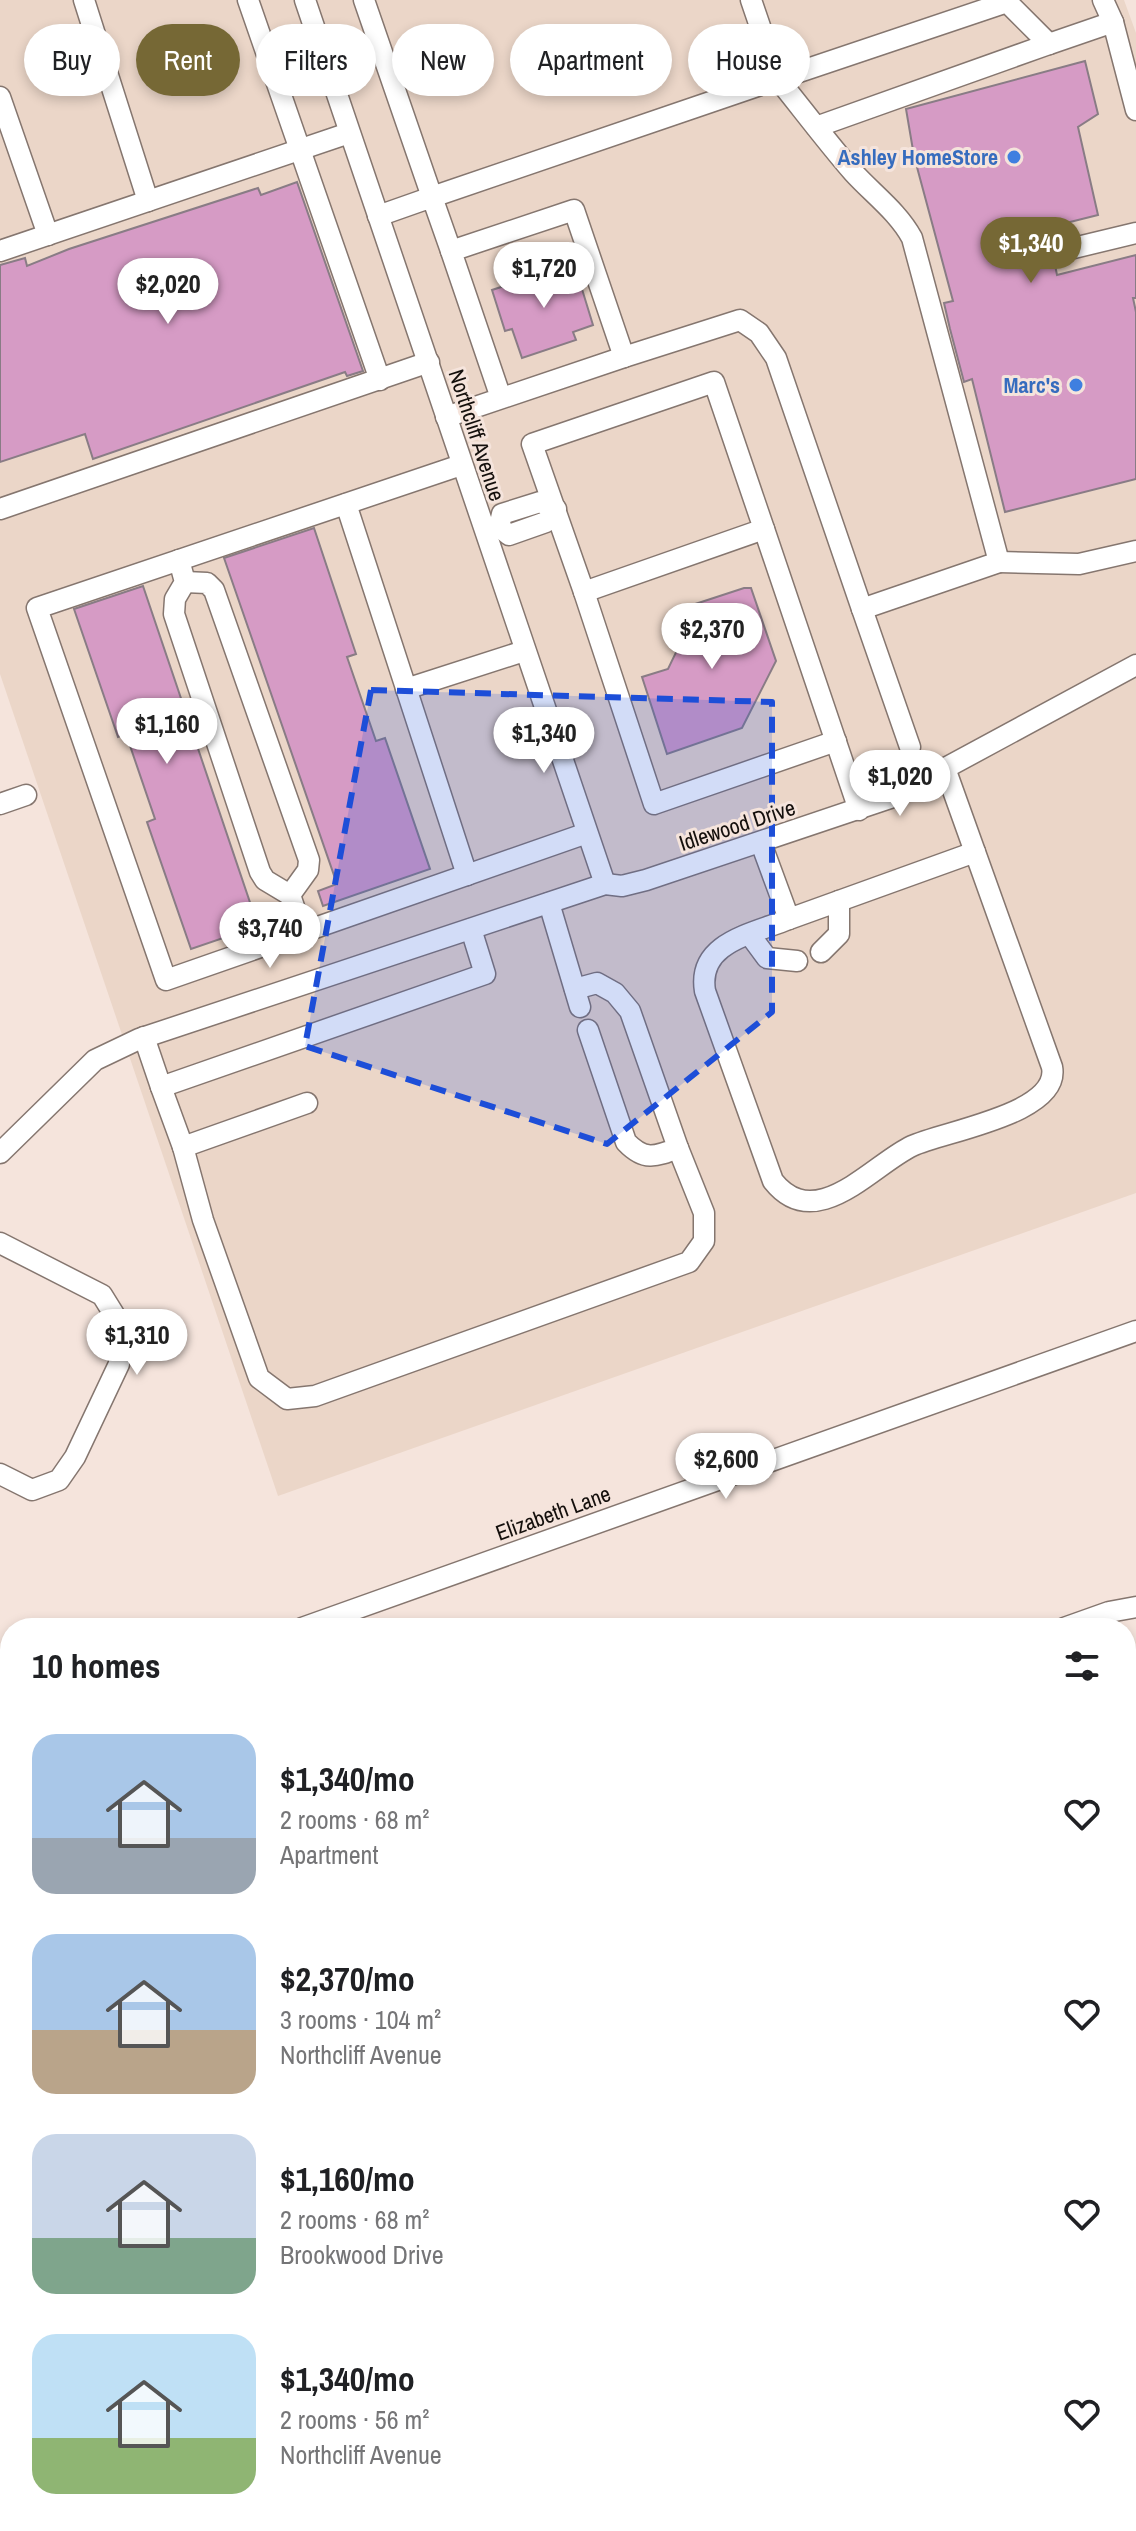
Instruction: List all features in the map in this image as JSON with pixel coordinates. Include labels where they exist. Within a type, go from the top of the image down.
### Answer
[{"type":"street","points":[[84,0],[148,201]]},
{"type":"street","points":[[248,0],[380,380]]},
{"type":"street","name":"Northcliff Avenue","points":[[305,0],[429,362],[461,465],[491,530],[524,651],[605,884]]},
{"type":"street","points":[[364,0],[501,398]]},
{"type":"street","points":[[751,0],[759,24]]},
{"type":"street","points":[[1103,0],[1113,22],[1136,110]]},
{"type":"street","points":[[810,68],[1007,2],[1049,44]]},
{"type":"street","points":[[816,127],[1113,22]]},
{"type":"street","points":[[378,216],[728,96]]},
{"type":"street","points":[[791,96],[853,171],[903,221],[912,238],[999,562]]},
{"type":"street","points":[[0,97],[48,235]]},
{"type":"street","points":[[0,251],[349,133]]},
{"type":"street","points":[[451,251],[574,210],[624,357]]},
{"type":"street","points":[[1057,252],[1136,233]]},
{"type":"street","points":[[446,417],[740,320],[759,333],[778,361],[910,747]]},
{"type":"street","points":[[0,509],[429,362]]},
{"type":"street","points":[[836,741],[654,804],[532,444],[714,382],[836,741],[859,810]]},
{"type":"street","points":[[461,465],[37,608],[166,980],[587,833]]},
{"type":"street","points":[[346,504],[467,875]]},
{"type":"street","points":[[491,530],[509,535],[546,522],[556,509]]},
{"type":"street","points":[[584,592],[764,529]]},
{"type":"street","points":[[862,609],[999,562],[1079,564],[1136,551]]},
{"type":"street","points":[[179,560],[185,582],[175,599],[174,614],[214,735],[260,872],[265,880],[290,895],[303,933]]},
{"type":"street","points":[[185,582],[207,583],[214,590],[309,860],[308,870],[290,895]]},
{"type":"street","points":[[406,689],[524,651]]},
{"type":"street","name":"Idlewood Drive","points":[[0,1153],[95,1060],[144,1037],[605,884],[629,885],[859,810],[946,771],[1136,665]]},
{"type":"street","points":[[946,771],[1052,1067],[1052,1082],[1044,1095],[1021,1109],[913,1145],[861,1183],[823,1199],[795,1199],[783,1193],[773,1181],[705,991],[704,967],[720,947],[975,852]]},
{"type":"street","points":[[0,804],[26,795]]},
{"type":"street","points":[[761,843],[789,919]]},
{"type":"street","points":[[821,952],[839,934],[839,901]]},
{"type":"street","points":[[144,1037],[183,1147],[203,1220],[259,1378],[287,1399],[315,1396],[689,1262],[704,1241],[704,1213],[630,1011],[615,993],[597,983],[578,998],[549,903]]},
{"type":"street","points":[[161,1087],[485,974],[471,929]]},
{"type":"street","points":[[750,935],[767,958],[797,961]]},
{"type":"street","points":[[588,1030],[626,1142],[639,1155],[654,1157],[678,1148]]},
{"type":"street","points":[[183,1147],[307,1103]]},
{"type":"street","points":[[0,1243],[102,1295],[120,1324],[120,1337],[119,1364],[75,1457],[59,1480],[32,1490],[0,1474]]},
{"type":"street","name":"Elizabeth Lane","points":[[330,1618],[1136,1331]]},
{"type":"street","points":[[1092,1618],[1136,1607]]},
{"type":"highlighted area","points":[[371,690],[772,702],[772,1012],[607,1144],[305,1046]]},
{"type":"shaded area","points":[[0,0],[1124,0],[1136,33],[1136,1193],[278,1496],[0,674]]},
{"type":"building","points":[[1085,61],[1098,114],[1078,127],[1098,215],[1046,228],[1049,242],[1044,254],[1055,265],[1057,275],[1136,255],[1136,298],[1133,298],[1136,312],[1136,479],[1005,512],[972,379],[964,382],[950,329],[944,303],[953,301],[914,156],[906,109]]},
{"type":"building","points":[[297,182],[363,371],[347,376],[345,372],[93,459],[85,434],[0,462],[0,265],[25,258],[27,266],[69,249],[258,188],[261,195]]},
{"type":"building","points":[[574,263],[593,325],[573,332],[576,340],[522,358],[512,329],[505,331],[492,290]]},
{"type":"building","points":[[314,528],[356,654],[347,657],[376,741],[385,738],[430,869],[323,906],[318,891],[337,884],[224,558]]},
{"type":"building","points":[[143,586],[258,926],[191,949],[147,822],[155,819],[126,734],[118,737],[74,609]]},
{"type":"building","points":[[751,588],[776,661],[742,728],[667,754],[642,677],[668,669],[683,638],[674,611]]},
{"type":"place","name":"Ashley HomeStore","points":[[1014,157]]},
{"type":"place","name":"Marc's","points":[[1076,385]]}]
